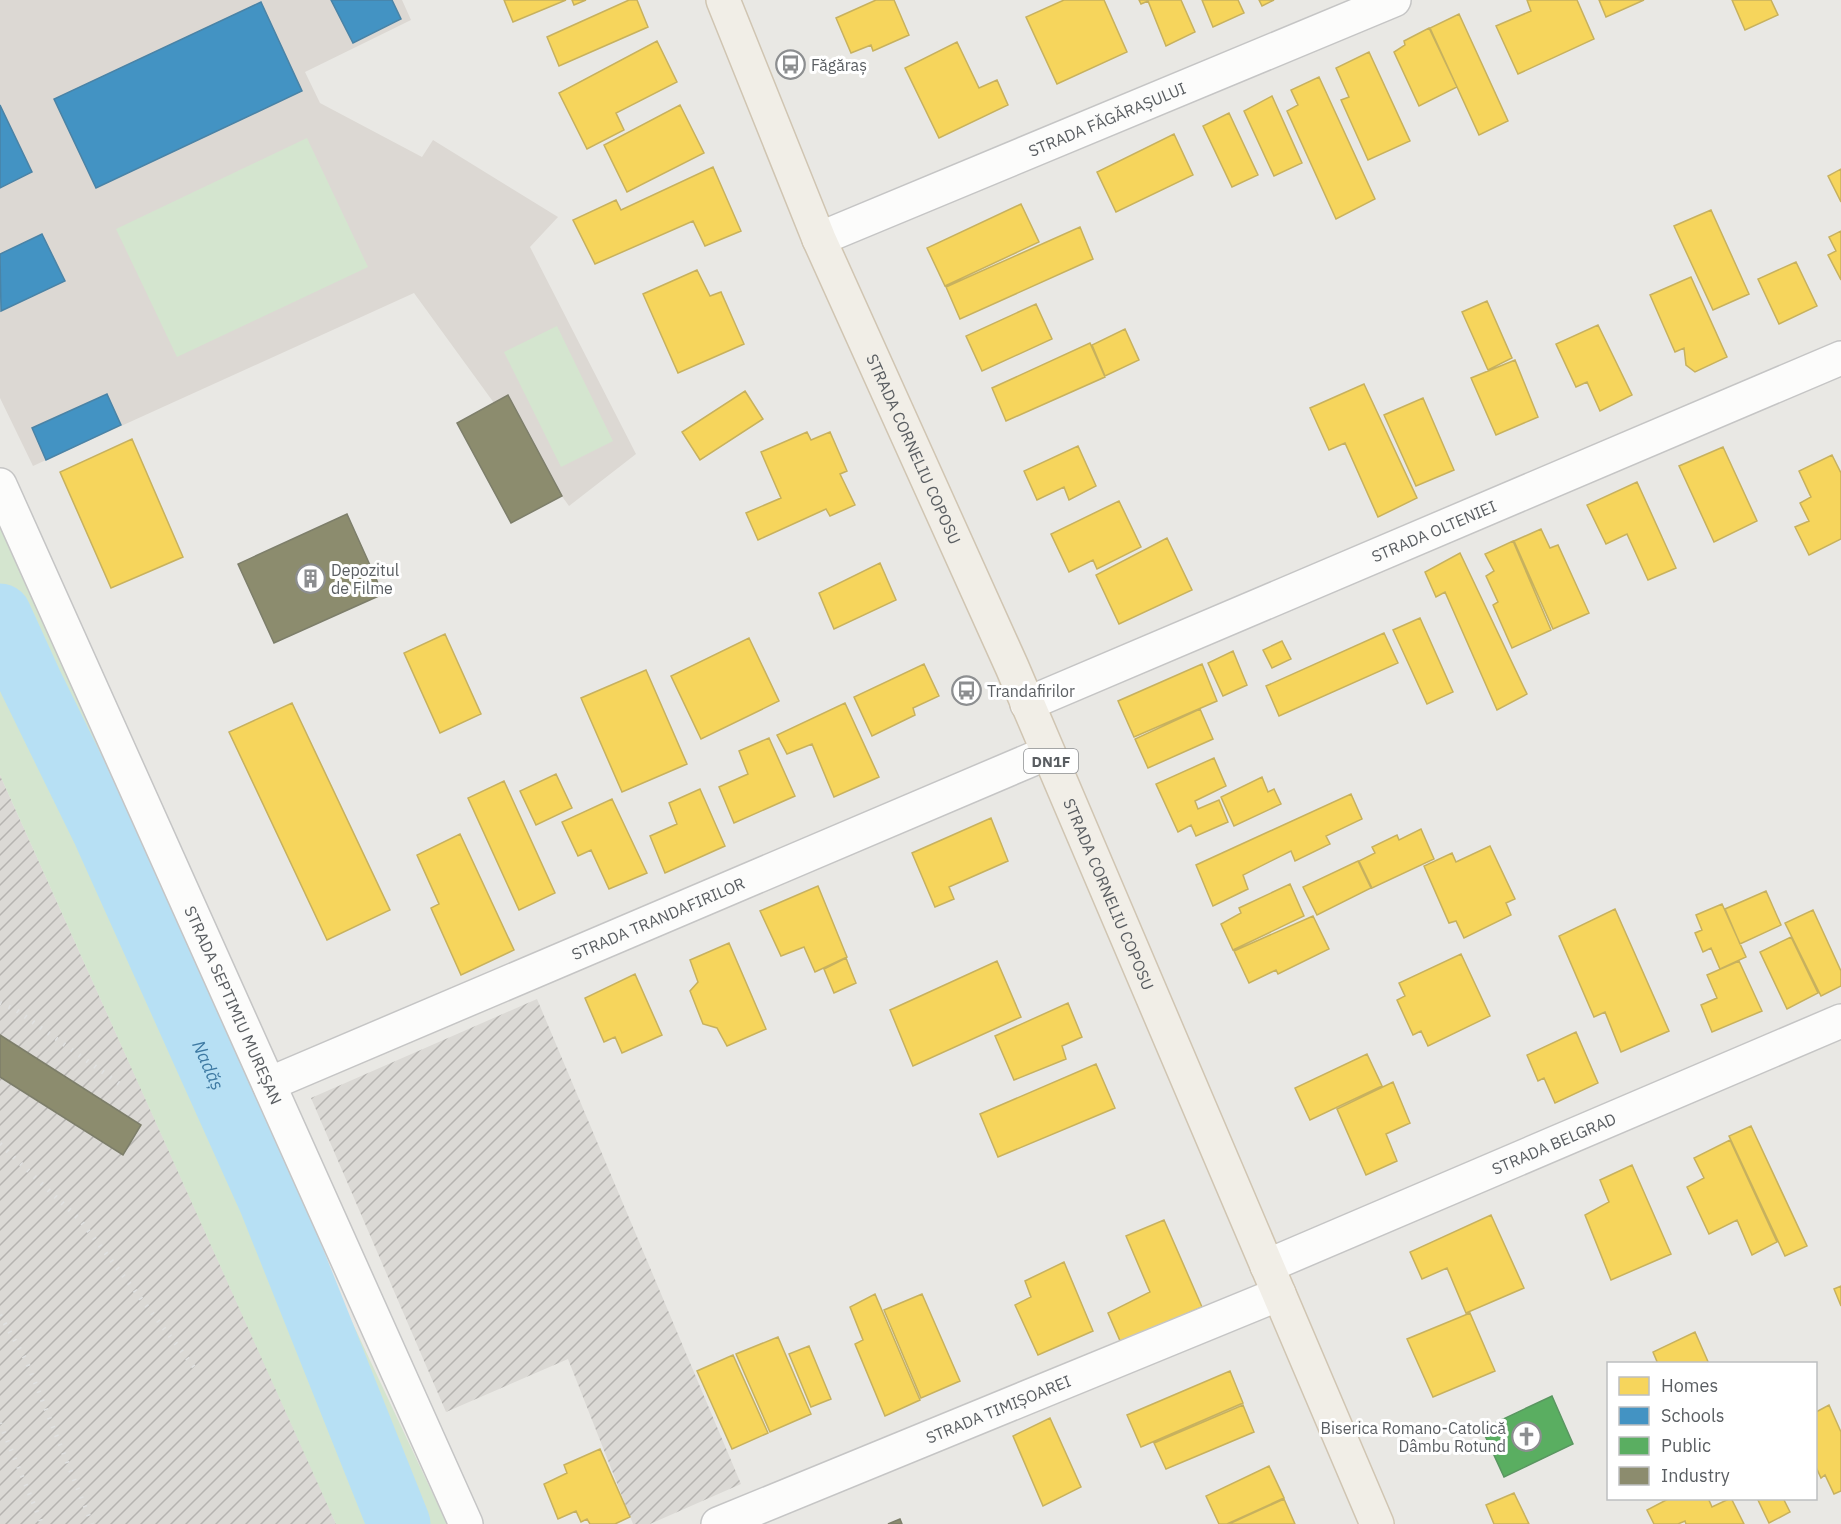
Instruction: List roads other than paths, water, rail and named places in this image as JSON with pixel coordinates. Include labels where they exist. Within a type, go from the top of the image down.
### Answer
[{"type":"main road","name":"STRADA CORNELIU COPOSU","points":[[723,0],[819,238],[1012,667],[1377,1524]]},
{"type":"street","name":"STRADA FĂGĂRAȘULUI","points":[[819,238],[1394,0]]},
{"type":"street","name":"STRADA OLTENIEI","points":[[1027,704],[1841,358]]},
{"type":"street","name":"STRADA SEPTIMIU MUREȘAN","points":[[0,485],[466,1524]]},
{"type":"street","name":"STRADA TRANDAFIRILOR","points":[[269,1084],[1047,753]]},
{"type":"street","name":"STRADA BELGRAD","points":[[1273,1280],[1841,1021]]},
{"type":"street","name":"STRADA TIMIȘOAREI","points":[[718,1524],[1273,1280]]},
{"type":"waterway","name":"Nadăș","points":[[0,615],[104,832],[270,1201],[399,1524]]},
{"type":"railway","points":[[0,1003],[16,1010],[121,1085]]},
{"type":"railway","points":[[0,1144],[80,1220],[197,1371]]},
{"type":"railway","points":[[0,1315],[26,1360],[92,1524]]},
{"type":"railway","points":[[0,1423],[42,1524]]},
{"type":"place","name":"Făgăraș","points":[[790,65]]},
{"type":"place","name":"Depozitul de Filme","points":[[310,579]]},
{"type":"place","name":"Trandafirilor","points":[[966,691]]},
{"type":"place","name":"Biserica Romano-Catolică Dâmbu Rotund","points":[[1527,1437]]}]
